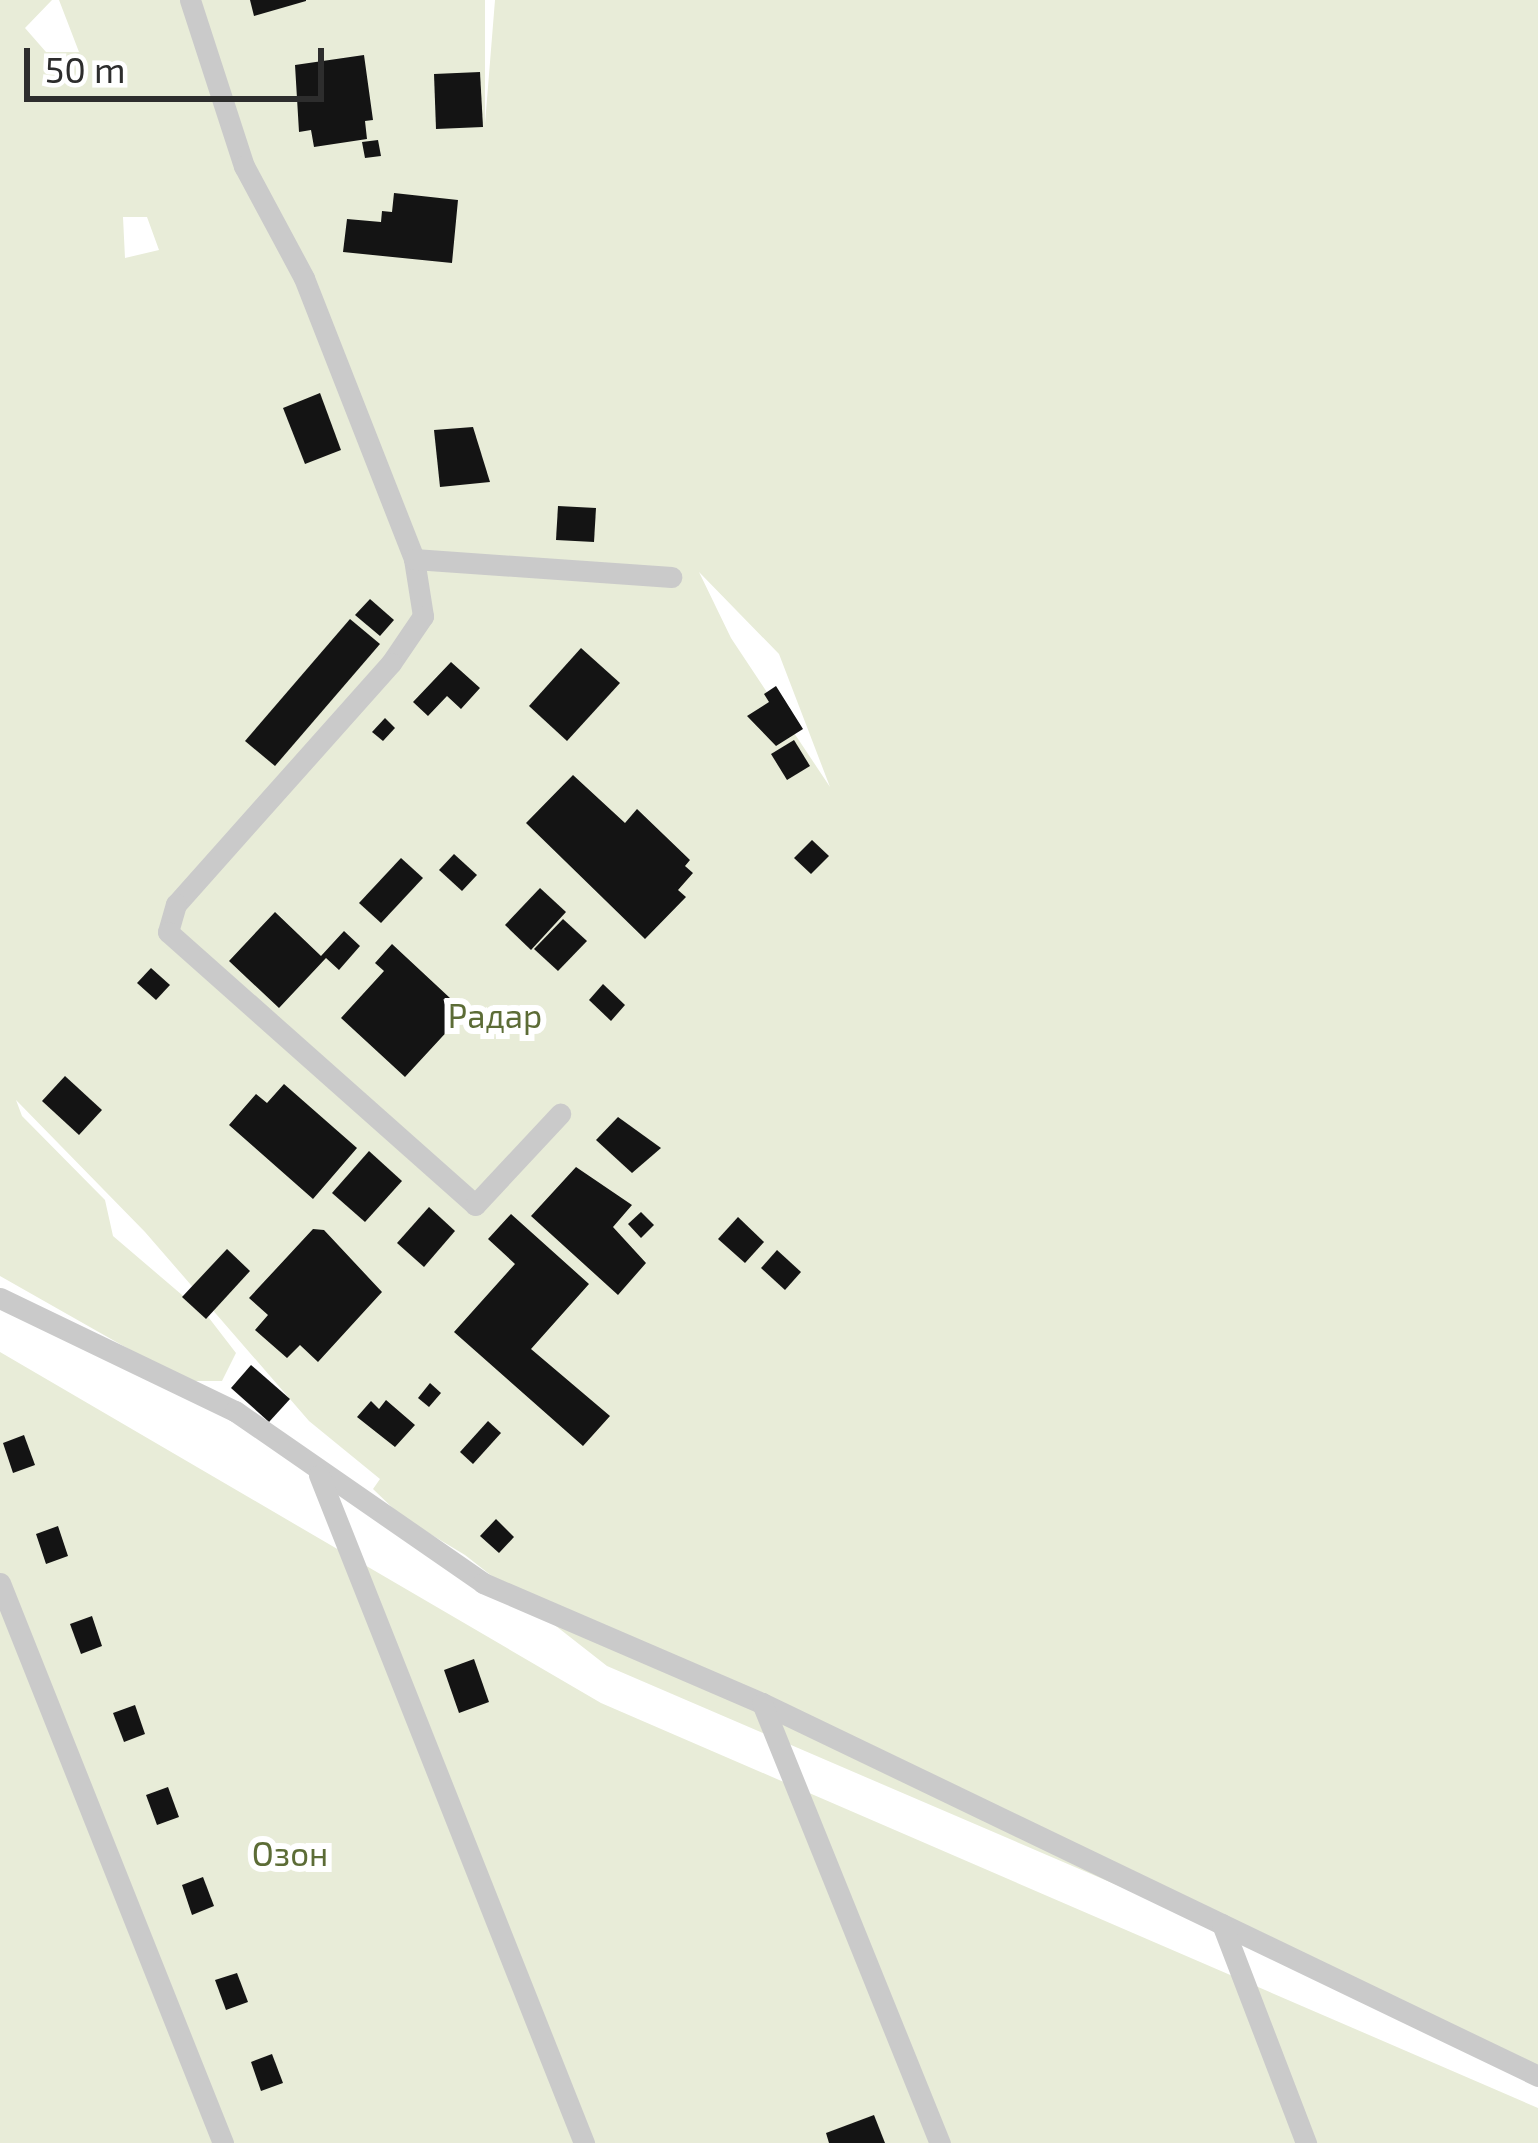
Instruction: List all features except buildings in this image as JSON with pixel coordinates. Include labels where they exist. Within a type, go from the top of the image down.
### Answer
[{"type":"lane","points":[[190,0],[244,166],[304,278],[414,559],[423,616],[392,663],[176,904],[168,932],[475,1204],[560,1114]]},
{"type":"lane","points":[[414,559],[670,578]]},
{"type":"lane","points":[[0,1298],[235,1411],[319,1475],[483,1583],[761,1702],[1538,2076]]},
{"type":"lane","points":[[319,1475],[584,2143]]},
{"type":"lane","points":[[0,1582],[223,2143]]},
{"type":"lane","points":[[761,1702],[940,2143]]},
{"type":"lane","points":[[1222,1924],[1306,2143]]},
{"type":"green space","name":"Радар","points":[[0,0],[52,0],[25,28],[46,52],[79,52],[59,0],[485,0],[485,124],[495,0],[1538,0],[1538,2066],[607,1666],[465,1555],[402,1517],[373,1489],[380,1479],[309,1421],[145,1232],[16,1100],[22,1116],[105,1200],[113,1236],[209,1318],[236,1353],[222,1381],[185,1381],[0,1276]],"holes":[[[123,217],[147,217],[159,250],[125,258]],[[699,572],[779,654],[830,787],[731,638]]]},
{"type":"green space","name":"Озон","points":[[0,1352],[601,1703],[1538,2108],[1538,2143],[0,2143]]}]
